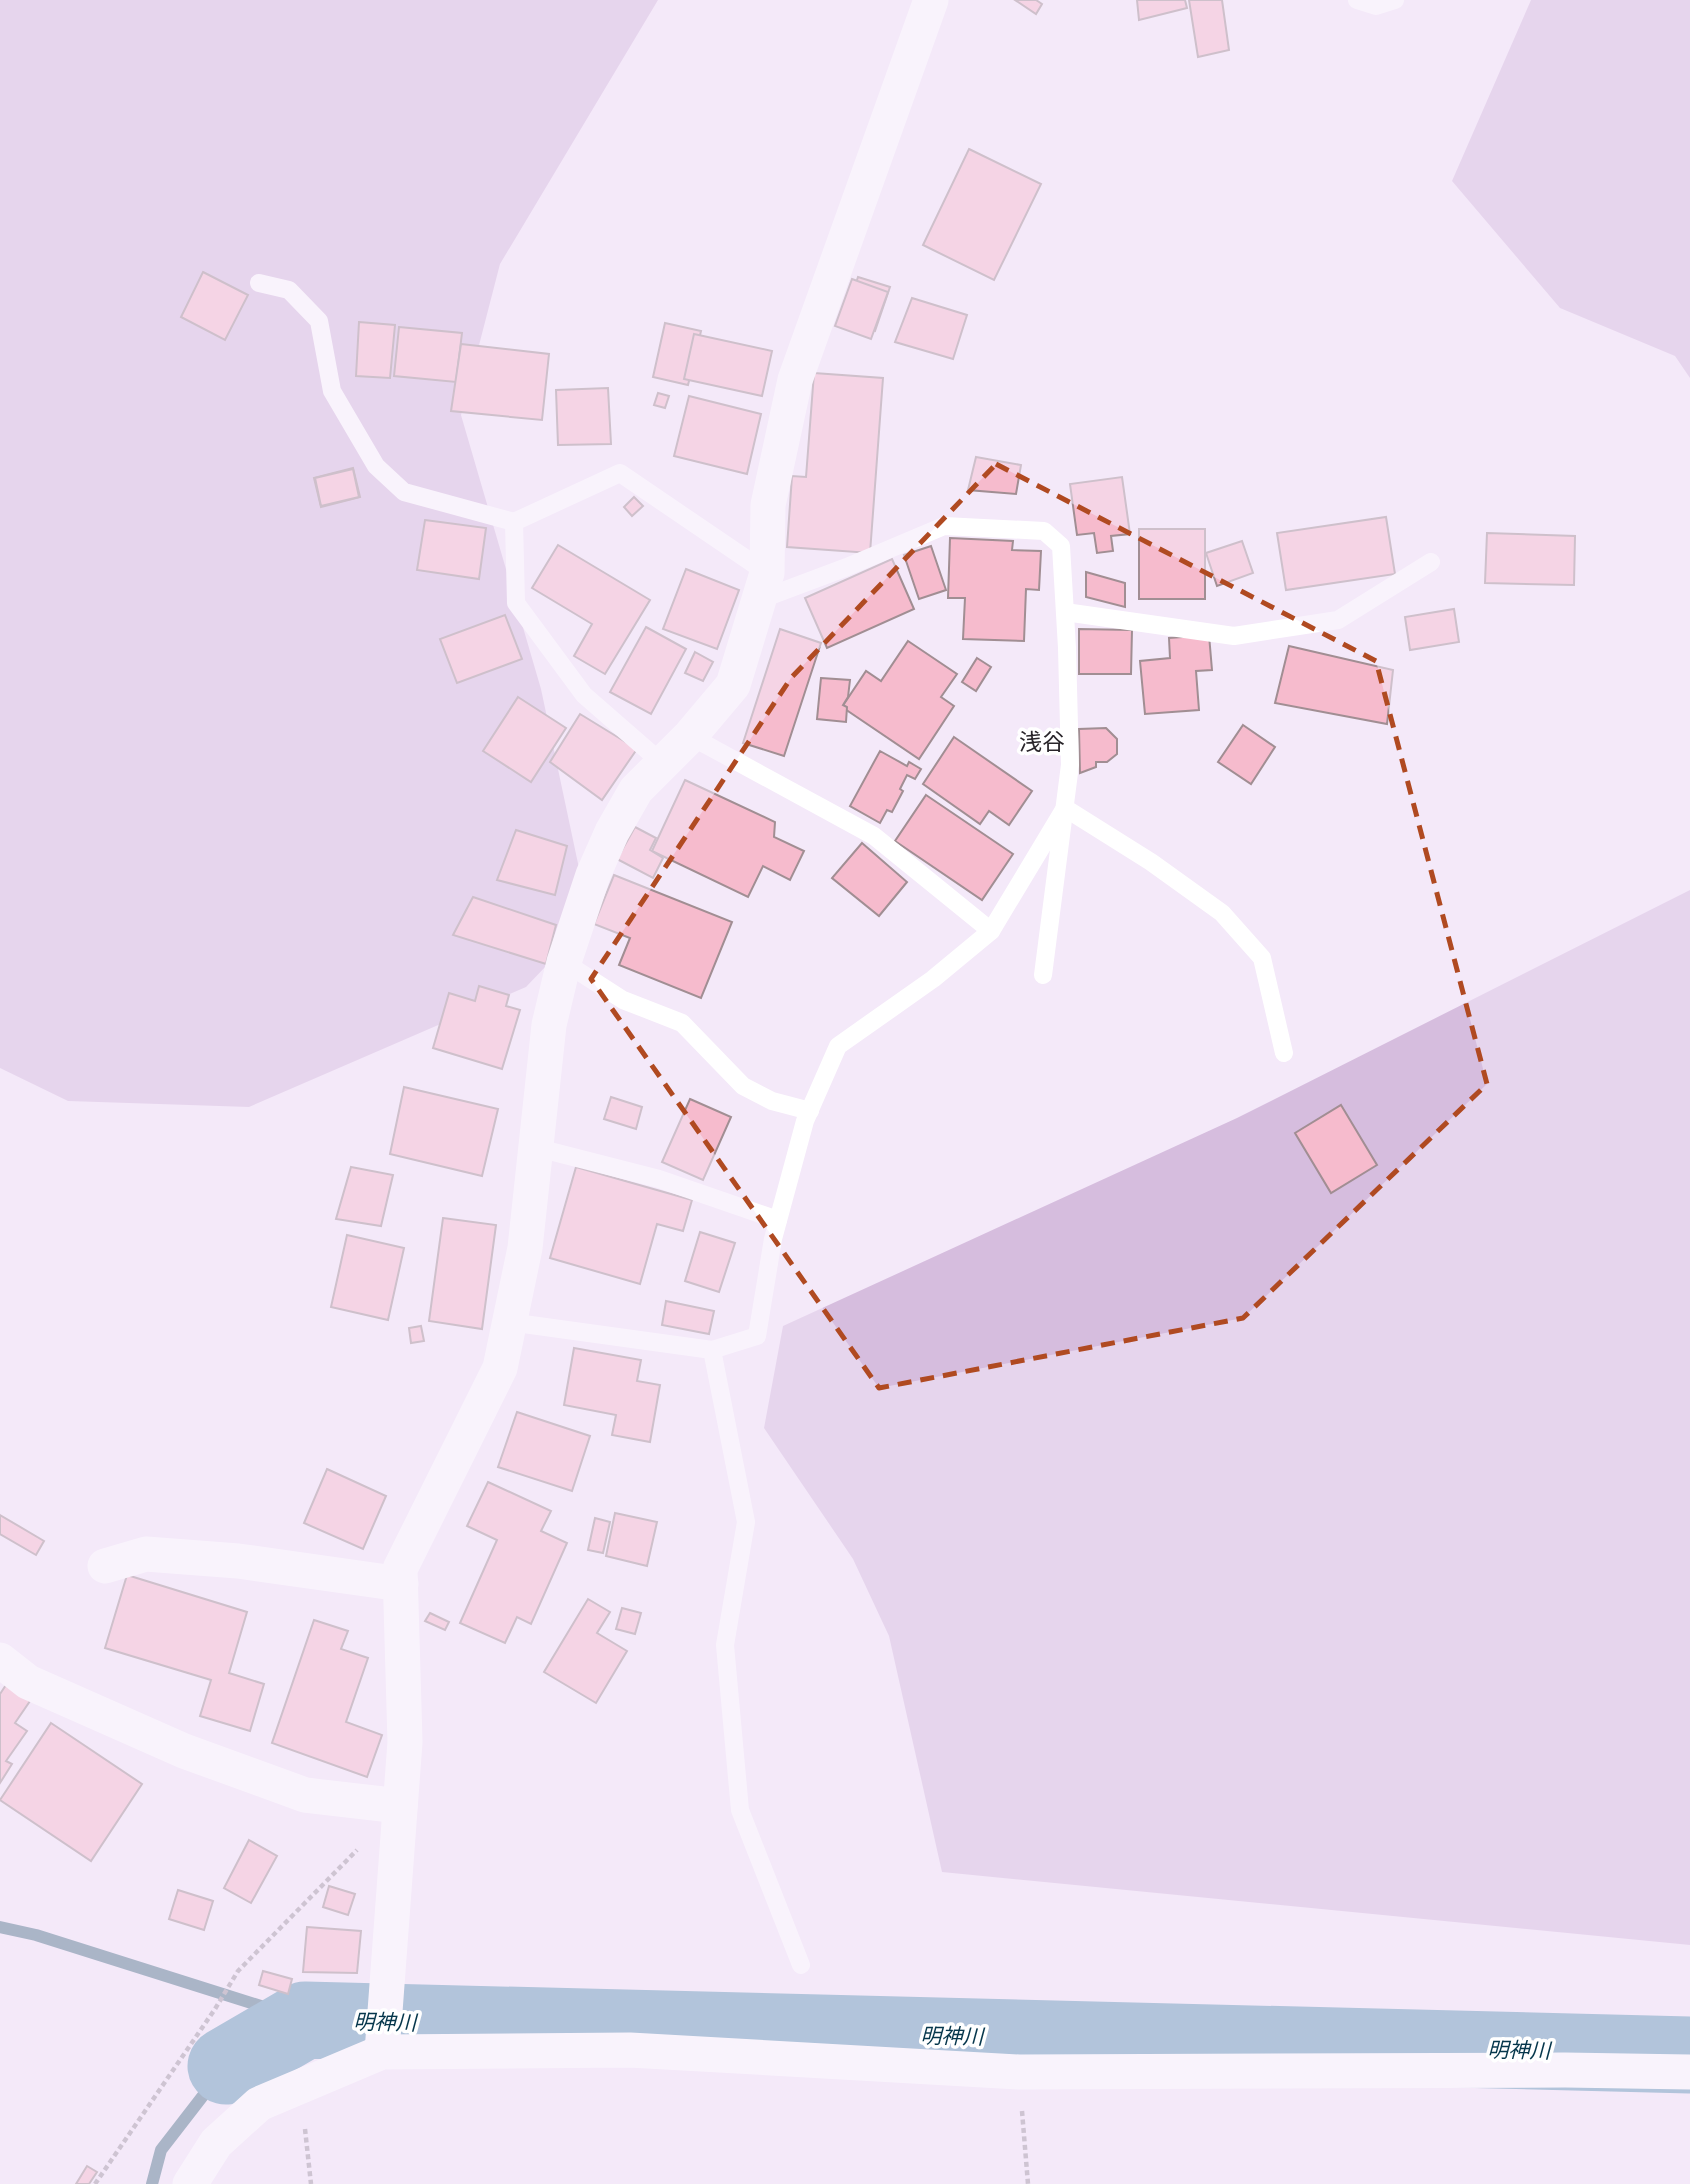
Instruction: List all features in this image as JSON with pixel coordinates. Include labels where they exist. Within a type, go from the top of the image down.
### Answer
[{"type":"street","points":[[382,2050],[405,1742],[400,1569],[500,1368],[525,1248],[549,1025],[564,962],[593,875],[612,832],[636,790],[690,736],[733,685],[763,587],[768,505],[795,380],[931,0]]},
{"type":"street","points":[[105,1566],[146,1554],[238,1560],[401,1584]]},
{"type":"street","points":[[0,1660],[28,1682],[184,1751],[305,1795],[400,1806]]},
{"type":"street","points":[[190,2184],[216,2143],[259,2104],[382,2050],[630,2050],[1019,2072],[1690,2072]]},
{"type":"lane","points":[[1357,0],[1376,6],[1395,0]]},
{"type":"lane","points":[[258,283],[289,290],[319,321],[332,391],[376,466],[404,492],[514,522],[620,473],[763,587],[848,567],[944,526],[1044,531],[1062,546],[1070,765],[1043,975]]},
{"type":"lane","points":[[514,522],[516,603],[584,695],[662,763]]},
{"type":"lane","points":[[1065,612],[1234,636],[1338,620],[1431,562]]},
{"type":"lane","points":[[690,736],[874,836],[991,931]]},
{"type":"lane","points":[[509,1322],[712,1350],[757,1336],[773,1239],[805,1121],[838,1046],[933,978],[991,931],[1065,808]]},
{"type":"lane","points":[[1065,808],[1161,869],[1222,914],[1246,940],[1262,958],[1284,1053]]},
{"type":"lane","points":[[564,962],[623,1000],[682,1023],[743,1086],[772,1101],[810,1111]]},
{"type":"lane","points":[[534,1147],[659,1178],[778,1220]]},
{"type":"lane","points":[[712,1350],[746,1522],[725,1644],[740,1810],[801,1965]]},
{"type":"path","points":[[95,2184],[215,2010],[238,1971],[400,1806]]},
{"type":"path","points":[[1019,2072],[1028,2184]]},
{"type":"path","points":[[300,2086],[311,2184]]},
{"type":"highlighted area","points":[[996,464],[1376,661],[1487,1084],[1243,1318],[879,1388],[591,979],[791,678]]},
{"type":"shaded area","points":[[0,0],[658,0],[500,264],[461,415],[541,689],[590,920],[526,987],[249,1107],[68,1101],[0,1068]]},
{"type":"shaded area","points":[[1531,0],[1690,0],[1690,378],[1675,356],[1560,308],[1452,181]]},
{"type":"shaded area","points":[[1690,890],[1690,1945],[942,1872],[889,1636],[853,1559],[764,1428],[783,1326],[1237,1118]]},
{"type":"building","points":[[1015,0],[1036,0],[1042,4],[1036,14]]},
{"type":"building","points":[[1137,0],[1185,0],[1187,8],[1139,20]]},
{"type":"building","points":[[1189,0],[1222,0],[1229,50],[1198,57]]},
{"type":"building","points":[[969,149],[1041,184],[994,280],[923,245]]},
{"type":"building","points":[[203,272],[248,295],[225,340],[181,317]]},
{"type":"building","points":[[858,277],[890,287],[875,331],[844,320]]},
{"type":"building","points":[[852,279],[888,292],[871,339],[835,326]]},
{"type":"building","points":[[912,298],[967,315],[953,359],[895,342]]},
{"type":"building","points":[[359,322],[395,325],[390,378],[356,376]]},
{"type":"building","points":[[665,323],[701,331],[688,385],[653,377]]},
{"type":"building","points":[[399,327],[462,333],[456,382],[394,376]]},
{"type":"building","points":[[694,334],[772,351],[762,396],[684,379]]},
{"type":"building","points":[[461,344],[549,354],[542,420],[451,411]]},
{"type":"building","points":[[814,373],[883,378],[870,553],[787,547],[792,476],[806,477]]},
{"type":"building","points":[[608,388],[611,444],[558,445],[556,390]]},
{"type":"building","points":[[658,393],[669,396],[665,408],[654,405]]},
{"type":"building","points":[[689,396],[761,414],[747,474],[674,456]]},
{"type":"building","points":[[976,457],[1021,465],[1016,494],[968,490]]},
{"type":"building","points":[[353,468],[360,497],[321,507],[314,478]]},
{"type":"building","points":[[353,469],[359,497],[321,506],[315,478]]},
{"type":"building","points":[[1122,477],[1130,534],[1111,536],[1113,551],[1097,553],[1094,533],[1077,535],[1070,484]]},
{"type":"building","points":[[634,497],[643,506],[632,516],[624,507]]},
{"type":"building","points":[[1386,517],[1395,574],[1286,590],[1277,533]]},
{"type":"building","points":[[425,520],[486,528],[479,579],[417,570]]},
{"type":"building","points":[[1139,529],[1205,529],[1205,599],[1139,599]]},
{"type":"building","points":[[1487,533],[1575,536],[1574,585],[1485,583]]},
{"type":"building","points":[[950,538],[1013,541],[1012,550],[1041,551],[1039,590],[1026,589],[1024,641],[963,639],[965,598],[948,598]]},
{"type":"building","points":[[1242,541],[1253,573],[1217,586],[1206,553]]},
{"type":"building","points":[[558,545],[650,600],[605,674],[574,656],[592,624],[532,588]]},
{"type":"building","points":[[931,546],[946,590],[919,599],[904,555]]},
{"type":"building","points":[[892,559],[914,609],[827,648],[805,598]]},
{"type":"building","points":[[686,569],[739,590],[717,649],[663,629]]},
{"type":"building","points":[[1086,572],[1125,583],[1125,607],[1086,597]]},
{"type":"building","points":[[1454,609],[1459,642],[1410,650],[1405,617]]},
{"type":"building","points":[[505,615],[522,659],[457,683],[440,639]]},
{"type":"building","points":[[646,627],[686,649],[651,714],[610,692]]},
{"type":"building","points":[[780,629],[821,643],[784,756],[743,743]]},
{"type":"building","points":[[1079,629],[1132,630],[1131,674],[1079,674]]},
{"type":"building","points":[[1209,635],[1212,670],[1196,671],[1199,710],[1145,714],[1140,661],[1170,658],[1169,638]]},
{"type":"building","points":[[908,641],[957,674],[941,697],[954,706],[919,759],[842,707],[866,671],[881,681]]},
{"type":"building","points":[[1289,646],[1393,670],[1387,724],[1275,703]]},
{"type":"building","points":[[695,652],[713,662],[703,681],[685,673]]},
{"type":"building","points":[[977,658],[991,667],[976,691],[962,682]]},
{"type":"building","points":[[821,678],[850,680],[848,697],[843,705],[847,707],[846,722],[817,719]]},
{"type":"building","points":[[518,697],[566,728],[531,782],[483,751]]},
{"type":"building","points":[[580,714],[637,749],[602,800],[550,762]]},
{"type":"building","points":[[1243,725],[1275,747],[1251,784],[1218,762]]},
{"type":"building","points":[[1106,728],[1117,739],[1117,754],[1107,762],[1096,762],[1096,767],[1080,773],[1079,729]]},
{"type":"building","points":[[954,737],[1032,791],[1009,825],[989,811],[980,824],[923,784]]},
{"type":"building","points":[[880,751],[907,766],[909,762],[921,769],[915,779],[907,775],[900,789],[903,791],[892,812],[887,810],[880,823],[850,806]]},
{"type":"building","points":[[685,780],[775,822],[774,837],[804,851],[790,880],[763,866],[748,897],[652,851]]},
{"type":"building","points":[[926,795],[1013,854],[982,900],[895,841]]},
{"type":"building","points":[[635,827],[656,838],[650,850],[663,858],[653,878],[617,859]]},
{"type":"building","points":[[516,830],[567,846],[555,895],[497,880]]},
{"type":"building","points":[[862,843],[907,882],[879,916],[832,878]]},
{"type":"building","points":[[614,875],[732,922],[701,998],[619,965],[630,938],[594,924]]},
{"type":"building","points":[[473,897],[556,925],[546,964],[453,935]]},
{"type":"building","points":[[479,986],[509,995],[506,1006],[520,1010],[502,1069],[433,1048],[449,993],[475,1001]]},
{"type":"building","points":[[404,1087],[498,1109],[482,1176],[390,1154]]},
{"type":"building","points":[[611,1097],[642,1107],[636,1129],[604,1119]]},
{"type":"building","points":[[690,1099],[731,1117],[703,1180],[662,1162]]},
{"type":"building","points":[[1341,1105],[1377,1165],[1331,1193],[1295,1133]]},
{"type":"building","points":[[351,1167],[393,1175],[381,1226],[336,1219]]},
{"type":"building","points":[[576,1167],[692,1200],[683,1231],[657,1224],[640,1284],[550,1258]]},
{"type":"building","points":[[443,1218],[496,1225],[482,1329],[429,1321]]},
{"type":"building","points":[[700,1232],[735,1243],[719,1292],[685,1281]]},
{"type":"building","points":[[347,1235],[404,1248],[388,1320],[331,1307]]},
{"type":"building","points":[[666,1301],[714,1311],[709,1334],[662,1325]]},
{"type":"building","points":[[421,1326],[424,1341],[411,1343],[409,1328]]},
{"type":"building","points":[[574,1348],[641,1360],[637,1381],[660,1385],[650,1442],[612,1435],[616,1415],[564,1405]]},
{"type":"building","points":[[517,1412],[590,1436],[572,1491],[498,1467]]},
{"type":"building","points":[[327,1469],[386,1496],[363,1549],[304,1523]]},
{"type":"building","points":[[488,1482],[551,1511],[541,1531],[567,1543],[531,1624],[517,1617],[505,1643],[460,1623],[497,1540],[467,1526]]},
{"type":"building","points":[[615,1513],[657,1522],[647,1566],[606,1556]]},
{"type":"building","points":[[0,1515],[44,1541],[36,1555],[0,1534]]},
{"type":"building","points":[[595,1518],[610,1522],[603,1553],[588,1550]]},
{"type":"building","points":[[127,1575],[247,1612],[229,1673],[264,1684],[250,1731],[200,1716],[211,1680],[105,1648]]},
{"type":"building","points":[[588,1599],[610,1612],[597,1633],[627,1651],[596,1703],[544,1672]]},
{"type":"building","points":[[622,1608],[641,1613],[635,1634],[616,1629]]},
{"type":"building","points":[[430,1613],[449,1622],[445,1630],[425,1621]]},
{"type":"building","points":[[314,1620],[348,1631],[341,1649],[368,1658],[346,1722],[382,1735],[367,1777],[272,1743]]},
{"type":"building","points":[[6,1685],[30,1701],[15,1723],[27,1731],[6,1761],[12,1764],[0,1783],[0,1694]]},
{"type":"building","points":[[51,1723],[142,1784],[91,1861],[0,1800]]},
{"type":"building","points":[[249,1840],[277,1856],[251,1903],[224,1888]]},
{"type":"building","points":[[329,1886],[355,1894],[348,1915],[323,1907]]},
{"type":"building","points":[[178,1890],[213,1901],[204,1930],[169,1919]]},
{"type":"building","points":[[307,1927],[361,1931],[357,1973],[303,1972]]},
{"type":"building","points":[[263,1971],[292,1979],[288,1994],[259,1985]]},
{"type":"building","points":[[87,2166],[97,2172],[89,2184],[76,2184]]},
{"type":"waterway","points":[[0,1927],[36,1935],[305,2020]]},
{"type":"waterway","name":"明神川","points":[[226,2066],[305,2020],[1690,2055]]},
{"type":"waterway","points":[[152,2184],[161,2150],[226,2066]]},
{"type":"district","name":"浅谷","points":[[1042,741]]}]
